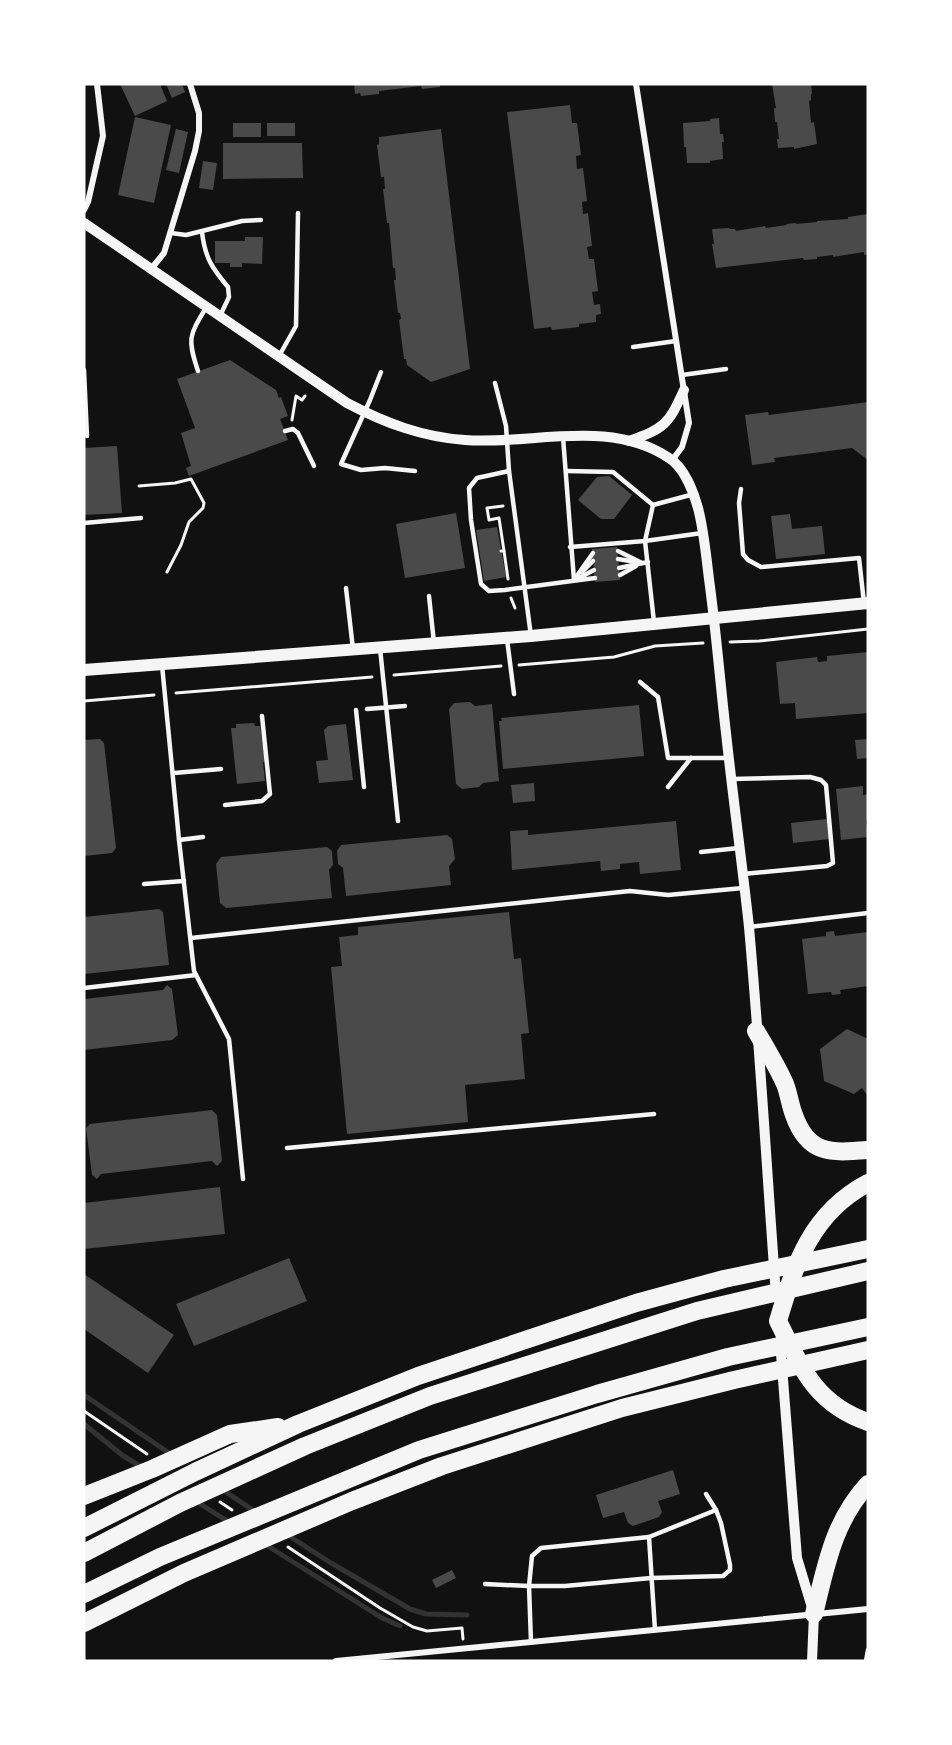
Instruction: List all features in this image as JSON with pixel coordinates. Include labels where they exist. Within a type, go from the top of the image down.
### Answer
[{"type":"highway","points":[[756,1031],[784,1083],[794,1117],[804,1137],[818,1148],[838,1152],[868,1150]]},
{"type":"highway","points":[[868,1183],[835,1207],[822,1220],[808,1240],[794,1269],[778,1321],[808,1379],[839,1408],[868,1422]]},
{"type":"highway","points":[[84,1528],[298,1424],[418,1376],[636,1303],[724,1280],[865,1249]]},
{"type":"highway","points":[[84,1553],[180,1503],[267,1463],[430,1396],[568,1351],[725,1304],[866,1272]]},
{"type":"highway","points":[[84,1594],[160,1557],[419,1450],[597,1394],[728,1357],[868,1327]]},
{"type":"highway","points":[[84,1623],[184,1573],[352,1501],[442,1466],[600,1416],[734,1380],[868,1350]]},
{"type":"highway","points":[[87,1495],[230,1434],[298,1424]]},
{"type":"highway","points":[[814,1614],[836,1532],[851,1503],[868,1484]]},
{"type":"main road","points":[[84,670],[531,636],[866,603]]},
{"type":"street","points":[[84,210],[88,202],[103,136],[97,84]]},
{"type":"street","points":[[151,269],[164,253],[195,151],[199,131],[199,113],[190,84]]},
{"type":"street","points":[[636,84],[689,423],[682,447],[673,459]]},
{"type":"street","points":[[84,223],[347,403],[386,422],[414,432],[463,440],[587,436],[629,441],[652,448],[673,459],[685,476],[693,494],[703,533],[744,888],[797,1558],[814,1614],[812,1661]]},
{"type":"street","points":[[629,441],[653,432],[667,422],[672,417],[684,390]]},
{"type":"street","points":[[336,1661],[375,1659],[868,1609]]},
{"type":"lane","points":[[279,356],[296,326],[298,213]]},
{"type":"lane","points":[[171,233],[186,235],[261,220]]},
{"type":"lane","points":[[202,232],[206,256],[212,268],[228,287],[229,297],[220,316]]},
{"type":"lane","points":[[198,371],[190,345],[196,324],[207,306]]},
{"type":"lane","points":[[633,347],[676,341]]},
{"type":"lane","points":[[682,375],[726,369]]},
{"type":"lane","points":[[84,370],[87,436]]},
{"type":"lane","points":[[381,372],[341,464],[361,470],[385,468],[415,471]]},
{"type":"lane","points":[[495,383],[505,419],[509,471],[531,636]]},
{"type":"lane","points":[[288,430],[298,433],[314,466]]},
{"type":"lane","points":[[563,436],[574,580]]},
{"type":"lane","points":[[509,471],[477,478],[469,488],[471,520],[481,584],[489,591],[595,578]]},
{"type":"lane","points":[[567,471],[613,472],[653,505]]},
{"type":"lane","points":[[741,489],[739,504],[743,554],[748,560],[761,567],[859,558],[866,603]]},
{"type":"lane","points":[[653,505],[693,494]]},
{"type":"lane","points":[[653,505],[645,541],[645,562],[654,624]]},
{"type":"lane","points":[[84,523],[141,518]]},
{"type":"lane","points":[[570,547],[645,541],[703,533]]},
{"type":"lane","points":[[618,550],[645,562]]},
{"type":"lane","points":[[574,580],[593,553]]},
{"type":"lane","points":[[618,559],[645,562]]},
{"type":"lane","points":[[574,580],[593,561]]},
{"type":"lane","points":[[619,568],[645,562]]},
{"type":"lane","points":[[620,575],[645,562]]},
{"type":"lane","points":[[574,580],[594,570]]},
{"type":"lane","points":[[346,588],[353,649]]},
{"type":"lane","points":[[429,596],[434,643]]},
{"type":"lane","points":[[507,637],[514,694]]},
{"type":"lane","points":[[380,647],[398,821]]},
{"type":"lane","points":[[162,665],[190,938],[196,975],[229,1039],[243,1179]]},
{"type":"lane","points":[[640,682],[658,697],[668,758],[729,758]]},
{"type":"lane","points":[[367,709],[405,706]]},
{"type":"lane","points":[[356,710],[364,787]]},
{"type":"lane","points":[[225,805],[262,801],[270,794],[262,716]]},
{"type":"lane","points":[[668,787],[691,758]]},
{"type":"lane","points":[[174,773],[221,769]]},
{"type":"lane","points":[[732,779],[810,777],[821,780],[826,785],[833,863],[827,866],[742,874]]},
{"type":"lane","points":[[179,840],[203,837]]},
{"type":"lane","points":[[701,852],[739,848]]},
{"type":"lane","points":[[144,884],[184,881]]},
{"type":"lane","points":[[190,938],[630,891],[668,895],[744,888]]},
{"type":"lane","points":[[748,927],[868,913]]},
{"type":"lane","points":[[84,988],[196,975]]},
{"type":"lane","points":[[287,1148],[654,1114]]},
{"type":"lane","points":[[486,1584],[565,1586],[651,1578],[723,1576],[730,1570],[721,1523],[706,1494]]},
{"type":"lane","points":[[531,1642],[529,1586],[532,1556],[542,1548],[649,1537],[716,1510]]},
{"type":"lane","points":[[649,1537],[655,1630]]},
{"type":"lane","points":[[866,1661],[868,1650]]},
{"type":"path","points":[[288,430],[296,396],[302,400],[305,396]]},
{"type":"path","points":[[138,486],[175,483],[190,479],[204,503],[203,508],[189,522],[181,545],[167,572]]},
{"type":"path","points":[[491,508],[487,508],[489,520],[499,518],[509,582],[504,582]]},
{"type":"path","points":[[759,641],[868,629]]},
{"type":"path","points":[[380,1608],[413,1627],[427,1631],[462,1630]]},
{"type":"building","points":[[120,84],[160,84],[167,101],[135,116]]},
{"type":"building","points":[[166,84],[182,84],[185,92],[172,98]]},
{"type":"building","points":[[354,84],[440,84],[440,87],[422,89],[421,86],[379,91],[379,94],[361,96],[360,93],[355,94]]},
{"type":"building","points":[[772,84],[811,84],[812,94],[809,101],[811,123],[814,122],[817,144],[794,149],[794,147],[778,148],[777,139],[779,139],[777,122],[775,122],[774,108],[776,108]]},
{"type":"building","points":[[570,105],[572,123],[577,123],[581,155],[576,156],[577,169],[583,168],[587,201],[582,202],[583,214],[588,213],[592,246],[587,247],[589,259],[594,259],[598,291],[592,292],[594,305],[600,304],[601,314],[596,315],[596,322],[579,324],[579,327],[534,329],[507,112]]},
{"type":"building","points":[[135,117],[171,125],[154,203],[118,195]]},
{"type":"building","points":[[719,118],[720,134],[723,134],[724,142],[722,142],[723,159],[710,161],[710,163],[687,163],[683,123]]},
{"type":"building","points":[[233,123],[261,123],[261,137],[233,137]]},
{"type":"building","points":[[267,123],[295,123],[295,136],[267,136]]},
{"type":"building","points":[[176,129],[188,132],[179,173],[166,170]]},
{"type":"building","points":[[441,129],[470,369],[431,382],[407,365],[404,359],[399,320],[401,319],[398,313],[394,280],[396,280],[395,268],[393,268],[383,189],[385,189],[384,177],[381,177],[377,145],[379,137]]},
{"type":"building","points":[[223,143],[302,143],[303,178],[223,179]]},
{"type":"building","points":[[203,161],[217,163],[213,190],[199,188]]},
{"type":"building","points":[[868,214],[868,254],[864,255],[864,252],[817,257],[817,259],[804,260],[803,258],[716,268],[712,229],[729,228],[736,231],[765,226],[766,228],[848,219],[848,217]]},
{"type":"building","points":[[245,237],[263,237],[262,264],[242,263],[242,267],[230,267],[230,263],[215,263],[215,241],[245,241]]},
{"type":"building","points":[[230,360],[276,390],[288,416],[280,419],[288,440],[189,476],[186,468],[191,466],[181,433],[195,428],[177,379]]},
{"type":"building","points":[[868,402],[868,460],[852,448],[774,458],[775,462],[752,465],[745,415],[768,412],[769,415]]},
{"type":"building","points":[[117,446],[122,513],[84,515],[84,448]]},
{"type":"building","points":[[609,476],[632,495],[614,519],[601,519],[578,500],[597,477]]},
{"type":"building","points":[[456,513],[465,568],[405,578],[396,524]]},
{"type":"building","points":[[790,514],[792,529],[822,526],[825,554],[776,559],[771,516]]},
{"type":"building","points":[[497,527],[506,577],[484,581],[476,530]]},
{"type":"building","points":[[617,547],[620,580],[595,582],[592,549]]},
{"type":"building","points":[[868,652],[868,713],[796,719],[795,703],[780,704],[776,662],[817,657],[818,662],[827,661],[827,656]]},
{"type":"building","points":[[470,702],[475,706],[492,704],[499,781],[462,789],[456,784],[449,709],[454,703]]},
{"type":"building","points":[[639,705],[644,756],[503,769],[499,721],[502,721],[501,718]]},
{"type":"building","points":[[254,723],[255,726],[260,726],[265,781],[237,784],[231,728],[236,728],[236,724]]},
{"type":"building","points":[[346,724],[353,780],[319,783],[316,761],[328,760],[324,730],[328,726]]},
{"type":"building","points":[[100,739],[104,743],[116,848],[112,853],[84,856],[84,740]]},
{"type":"building","points":[[868,739],[868,758],[857,759],[855,740]]},
{"type":"building","points":[[534,783],[535,801],[513,803],[511,785]]},
{"type":"building","points":[[863,786],[863,795],[868,794],[868,820],[866,820],[868,837],[841,840],[836,789]]},
{"type":"building","points":[[827,819],[830,839],[793,843],[791,823]]},
{"type":"building","points":[[676,821],[681,870],[640,874],[639,862],[620,864],[620,869],[601,871],[600,861],[512,870],[510,831],[528,830],[528,835]]},
{"type":"building","points":[[447,835],[452,839],[455,859],[449,866],[451,885],[346,896],[343,868],[338,864],[337,851],[341,845]]},
{"type":"building","points":[[327,847],[332,851],[333,865],[329,870],[332,898],[226,908],[220,903],[216,864],[221,857]]},
{"type":"building","points":[[159,909],[163,912],[169,965],[84,974],[84,917]]},
{"type":"building","points":[[509,912],[514,959],[521,958],[529,1033],[521,1034],[525,1079],[465,1085],[468,1122],[347,1134],[331,967],[342,966],[339,937],[358,935],[358,927]]},
{"type":"building","points":[[834,931],[835,936],[868,932],[868,986],[840,990],[841,994],[832,995],[831,992],[808,994],[802,939],[826,936],[826,932]]},
{"type":"building","points":[[167,985],[172,989],[178,1035],[172,1040],[84,1050],[84,999],[163,990]]},
{"type":"building","points":[[847,1029],[868,1039],[867,1095],[862,1088],[854,1094],[824,1081],[820,1049]]},
{"type":"building","points":[[212,1110],[217,1115],[222,1161],[217,1166],[212,1161],[101,1174],[97,1179],[92,1175],[86,1128],[90,1124]]},
{"type":"building","points":[[220,1187],[225,1234],[84,1249],[84,1203]]},
{"type":"building","points":[[289,1258],[307,1301],[194,1346],[176,1304]]},
{"type":"building","points":[[84,1274],[174,1335],[148,1373],[84,1329]]},
{"type":"building","points":[[673,1470],[680,1494],[658,1501],[662,1512],[659,1517],[633,1526],[628,1523],[624,1512],[603,1518],[596,1495]]},
{"type":"building","points":[[452,1570],[456,1578],[436,1588],[432,1580]]},
{"type":"waterway","points":[[84,1395],[172,1455]]},
{"type":"waterway","points":[[84,1424],[122,1455],[143,1468]]},
{"type":"waterway","points":[[220,1488],[257,1513]]},
{"type":"waterway","points":[[194,1500],[232,1524]]},
{"type":"waterway","points":[[286,1534],[410,1609],[426,1614],[467,1615]]},
{"type":"waterway","points":[[263,1543],[382,1618],[400,1626]]}]
